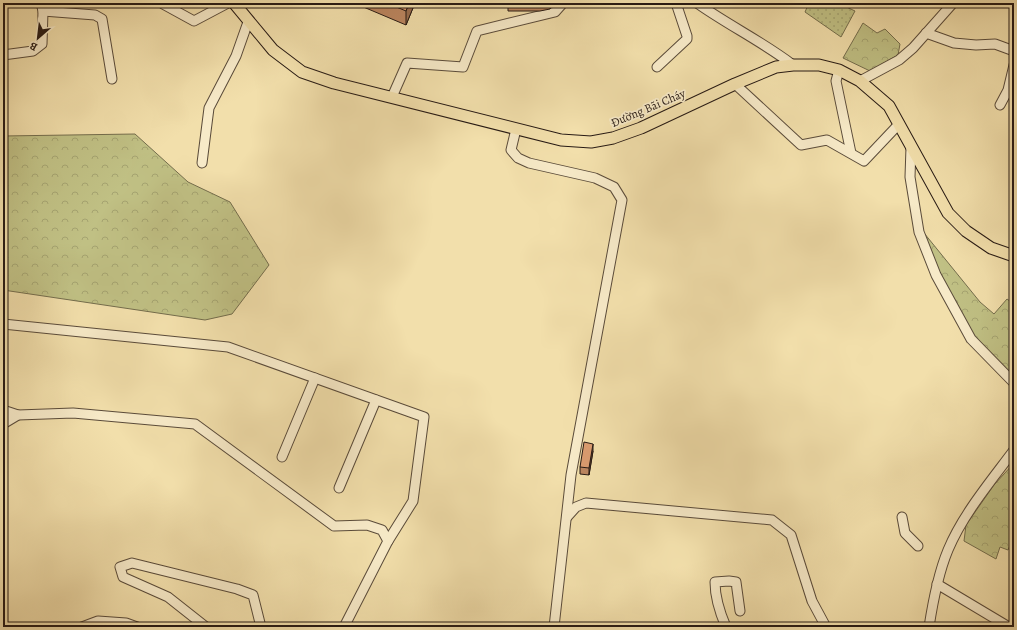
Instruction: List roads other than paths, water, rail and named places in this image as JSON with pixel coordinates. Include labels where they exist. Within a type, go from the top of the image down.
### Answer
[{"type":"main road","name":"Đường Bãi Cháy","points":[[234,3],[248,22],[273,50],[302,72],[334,83],[561,140],[591,142],[641,128],[735,84],[776,68],[793,65],[819,65],[839,70],[860,81],[889,106],[948,213],[966,231],[991,248],[1014,256]]},
{"type":"street","points":[[163,4],[194,21],[228,3]]},
{"type":"street","points":[[392,97],[407,63],[463,67],[477,31],[555,12],[563,3]]},
{"type":"street","points":[[657,67],[687,38],[676,3]]},
{"type":"street","points":[[697,3],[711,13],[772,49],[793,65]]},
{"type":"street","points":[[860,81],[899,60],[913,48],[953,3]]},
{"type":"street","points":[[3,55],[33,51],[42,44],[42,7],[94,16],[102,19],[112,79]]},
{"type":"street","points":[[202,162],[209,108],[236,56],[248,22]]},
{"type":"street","points":[[926,33],[954,43],[976,45],[995,44],[1013,51],[1014,62]]},
{"type":"street","points":[[1000,105],[1008,90],[1014,65]]},
{"type":"street","points":[[839,70],[836,81],[851,153]]},
{"type":"street","points":[[735,84],[801,144],[827,140],[864,161],[899,124]]},
{"type":"street","points":[[516,129],[512,150],[518,158],[530,163],[595,178],[614,187],[622,200],[570,475],[567,517],[554,627]]},
{"type":"street","points":[[911,147],[910,177],[919,232],[936,275],[971,339],[1014,383]]},
{"type":"street","points":[[3,324],[228,347],[424,417],[413,501],[388,541],[344,627]]},
{"type":"street","points":[[282,457],[315,378]]},
{"type":"street","points":[[339,488],[376,400]]},
{"type":"street","points":[[3,410],[18,415],[73,413],[195,424],[334,526],[367,525],[382,530],[388,541]]},
{"type":"street","points":[[3,424],[18,415]]},
{"type":"street","points":[[929,627],[937,584],[948,549],[967,515],[1014,450]]},
{"type":"street","points":[[567,517],[576,507],[586,503],[772,520],[791,535],[812,601],[826,627]]},
{"type":"street","points":[[902,517],[905,533],[918,546]]},
{"type":"street","points":[[206,627],[168,597],[123,578],[120,567],[132,563],[237,589],[253,596],[262,627]]},
{"type":"street","points":[[726,627],[715,590],[715,582],[736,582],[740,611]]},
{"type":"street","points":[[937,584],[1009,627]]},
{"type":"street","points":[[82,627],[98,621],[126,623],[138,627]]}]
